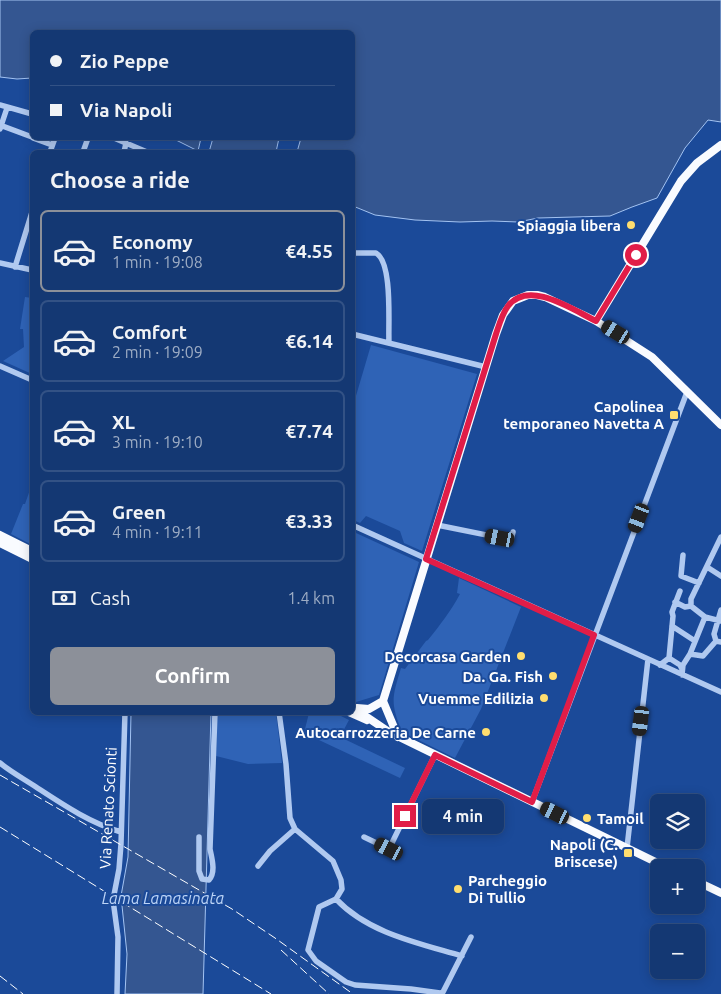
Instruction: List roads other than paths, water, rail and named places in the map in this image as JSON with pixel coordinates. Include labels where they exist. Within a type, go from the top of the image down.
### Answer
[{"type":"main road","points":[[596,321],[681,181],[697,163],[721,145]]},
{"type":"main road","points":[[398,737],[383,701],[498,328],[510,304],[520,297],[536,294],[596,321],[652,357],[721,425]]},
{"type":"main road","points":[[0,535],[30,550]]},
{"type":"main road","points":[[0,543],[30,558]]},
{"type":"main road","points":[[355,709],[370,709],[383,701]]},
{"type":"main road","points":[[355,711],[398,737],[650,859]]},
{"type":"main road","points":[[705,885],[721,893]]},
{"type":"street","points":[[0,105],[30,114]]},
{"type":"street","points":[[7,108],[1,126],[30,136]]},
{"type":"street","points":[[40,140],[52,145]]},
{"type":"street","points":[[51,150],[54,140]]},
{"type":"street","points":[[119,140],[142,150]]},
{"type":"street","points":[[124,150],[126,143]]},
{"type":"street","points":[[15,267],[30,218]]},
{"type":"street","points":[[355,253],[376,253],[382,259],[387,279],[388,343]]},
{"type":"street","points":[[0,263],[30,270]]},
{"type":"street","points":[[355,335],[486,367]]},
{"type":"street","points":[[0,366],[30,379]]},
{"type":"street","points":[[532,802],[687,392]]},
{"type":"street","points":[[437,525],[510,540],[513,532]]},
{"type":"street","points":[[355,526],[660,665],[682,672],[721,692]]},
{"type":"street","points":[[691,606],[691,599],[721,537]]},
{"type":"street","points":[[683,555],[681,576],[699,583]]},
{"type":"street","points":[[707,567],[721,576]]},
{"type":"street","points":[[660,665],[669,658],[672,612],[680,592]]},
{"type":"street","points":[[675,602],[685,607],[691,606],[705,617],[720,620]]},
{"type":"street","points":[[690,654],[703,656],[718,642],[714,634],[720,620],[721,610]]},
{"type":"street","points":[[682,672],[705,617]]},
{"type":"street","points":[[672,626],[695,641]]},
{"type":"street","points":[[669,658],[680,665],[682,672]]},
{"type":"street","points":[[627,848],[648,659]]},
{"type":"street","name":"Via Renato Scionti","points":[[117,994],[118,937],[113,900],[119,869],[125,715]]},
{"type":"street","points":[[199,837],[199,872],[202,879],[209,880],[212,878],[214,871],[210,849],[215,715]]},
{"type":"street","points":[[279,715],[286,764],[290,818],[295,829],[333,861],[341,880],[342,889],[336,899],[319,907],[308,950],[316,961],[346,982],[355,985],[440,993],[443,992],[471,937]]},
{"type":"street","points":[[364,837],[389,849],[435,755]]},
{"type":"street","points":[[0,763],[48,795],[94,822],[121,832]]},
{"type":"street","points":[[258,866],[270,851],[295,829]]},
{"type":"street","points":[[336,899],[368,924],[408,940],[462,956]]},
{"type":"water","points":[[0,0],[721,0],[721,122],[708,120],[685,148],[657,198],[610,216],[538,218],[518,222],[460,222],[415,220],[375,215],[355,207],[355,150],[298,150],[300,140],[355,140],[355,30],[30,30],[30,78],[0,77]]},
{"type":"water","points":[[176,140],[201,140],[198,150]]},
{"type":"water","points":[[212,140],[279,140],[276,150],[210,150]]},
{"type":"water","name":"Lama Lamasinata","points":[[131,715],[211,715],[203,994],[125,994],[127,954],[121,896],[128,857]]},
{"type":"railway","points":[[0,775],[232,909],[353,994]]},
{"type":"railway","points":[[0,827],[271,994]]},
{"type":"railway","points":[[281,950],[329,994]]},
{"type":"railway","points":[[0,976],[23,994]]},
{"type":"place","name":"Spiaggia libera","points":[[631,225]]},
{"type":"place","name":"Capolinea temporaneo Navetta A","points":[[674,415]]},
{"type":"place","name":"Decorcasa Garden","points":[[521,656]]},
{"type":"place","name":"Da. Ga. Fish","points":[[553,676]]},
{"type":"place","name":"Vuemme Edilizia","points":[[544,698]]},
{"type":"place","name":"Autocarrozzeria De Carne","points":[[486,732]]},
{"type":"place","name":"Tamoil","points":[[587,818]]},
{"type":"place","name":"Napoli (C. Briscese)","points":[[628,853]]},
{"type":"place","name":"Parcheggio Di Tullio","points":[[458,889]]}]
